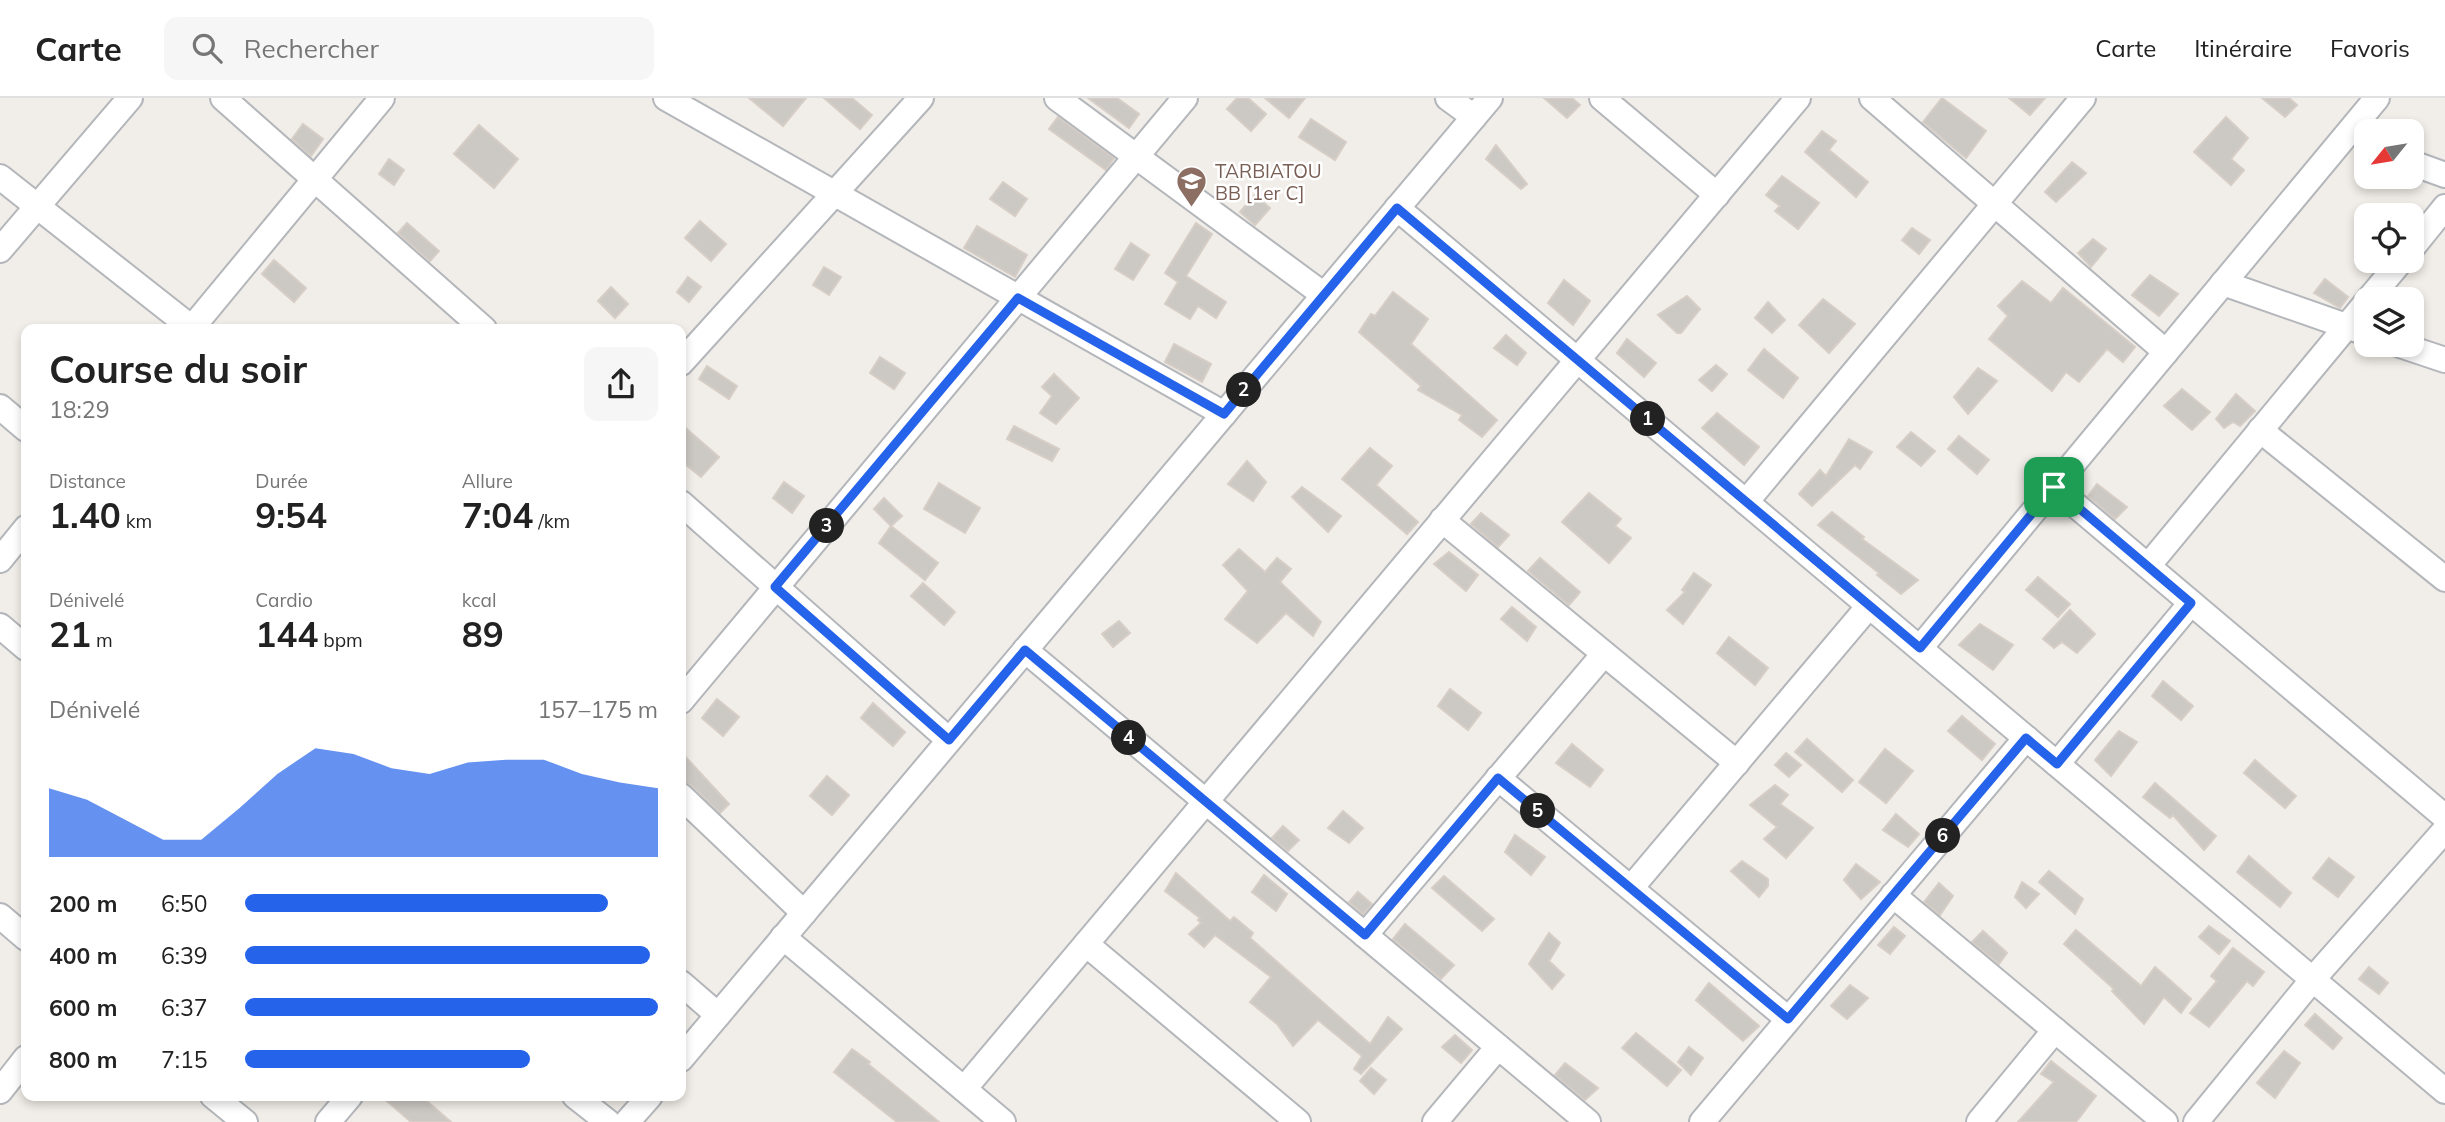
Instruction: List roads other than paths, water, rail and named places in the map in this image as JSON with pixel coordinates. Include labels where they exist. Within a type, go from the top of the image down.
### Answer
[{"type":"street","points":[[0,250],[130,98]]},
{"type":"street","points":[[223,98],[478,324]]},
{"type":"street","points":[[196,324],[382,98]]},
{"type":"street","points":[[666,98],[1224,414]]},
{"type":"street","points":[[686,358],[921,98]]},
{"type":"street","points":[[1057,98],[1324,295]]},
{"type":"street","points":[[686,695],[1185,98]]},
{"type":"street","points":[[686,1053],[1482,107],[1448,98]]},
{"type":"street","points":[[1602,98],[1717,195]]},
{"type":"street","points":[[964,1089],[1798,98]]},
{"type":"street","points":[[1872,98],[2166,352]]},
{"type":"street","points":[[1746,502],[2083,98]]},
{"type":"street","points":[[1920,648],[2377,98]]},
{"type":"street","points":[[2342,140],[2354,144]]},
{"type":"street","points":[[2424,167],[2445,175]]},
{"type":"street","points":[[0,177],[186,324]]},
{"type":"street","points":[[2424,233],[2445,207]]},
{"type":"street","points":[[1397,208],[2445,1091]]},
{"type":"street","points":[[2379,287],[2391,273]]},
{"type":"street","points":[[2224,283],[2354,328]]},
{"type":"street","points":[[2148,566],[2260,430],[2354,331]]},
{"type":"street","points":[[2424,353],[2445,360]]},
{"type":"street","points":[[0,407],[21,425]]},
{"type":"street","points":[[2260,430],[2445,579]]},
{"type":"street","points":[[2054,487],[2445,817]]},
{"type":"street","points":[[686,507],[949,740]]},
{"type":"street","points":[[1442,520],[1737,764]]},
{"type":"street","points":[[0,560],[21,534]]},
{"type":"street","points":[[2395,538],[2445,555]]},
{"type":"street","points":[[2057,764],[2191,603]]},
{"type":"street","points":[[1631,888],[1869,606]]},
{"type":"street","points":[[0,626],[21,644]]},
{"type":"street","points":[[1025,650],[1588,1122]]},
{"type":"street","points":[[1365,935],[1604,654]]},
{"type":"street","points":[[1702,1122],[2026,738]]},
{"type":"street","points":[[1498,778],[1788,1019]]},
{"type":"street","points":[[686,801],[804,913]]},
{"type":"street","points":[[2196,1122],[2312,979],[2445,830]]},
{"type":"street","points":[[1893,895],[2165,1122]]},
{"type":"street","points":[[0,916],[21,934]]},
{"type":"street","points":[[783,937],[1003,1122]]},
{"type":"street","points":[[1086,944],[1298,1122]]},
{"type":"street","points":[[686,988],[718,1015]]},
{"type":"street","points":[[1979,1122],[2055,1030]]},
{"type":"street","points":[[1435,1122],[1498,1047]]},
{"type":"street","points":[[0,1091],[21,1064]]},
{"type":"street","points":[[219,1101],[245,1122]]},
{"type":"street","points":[[328,1122],[346,1101]]},
{"type":"street","points":[[581,1101],[608,1122]]},
{"type":"street","points":[[627,1122],[646,1101]]},
{"type":"place","name":"TARBIATOU BB [1er C]","points":[[1192,209]]}]
